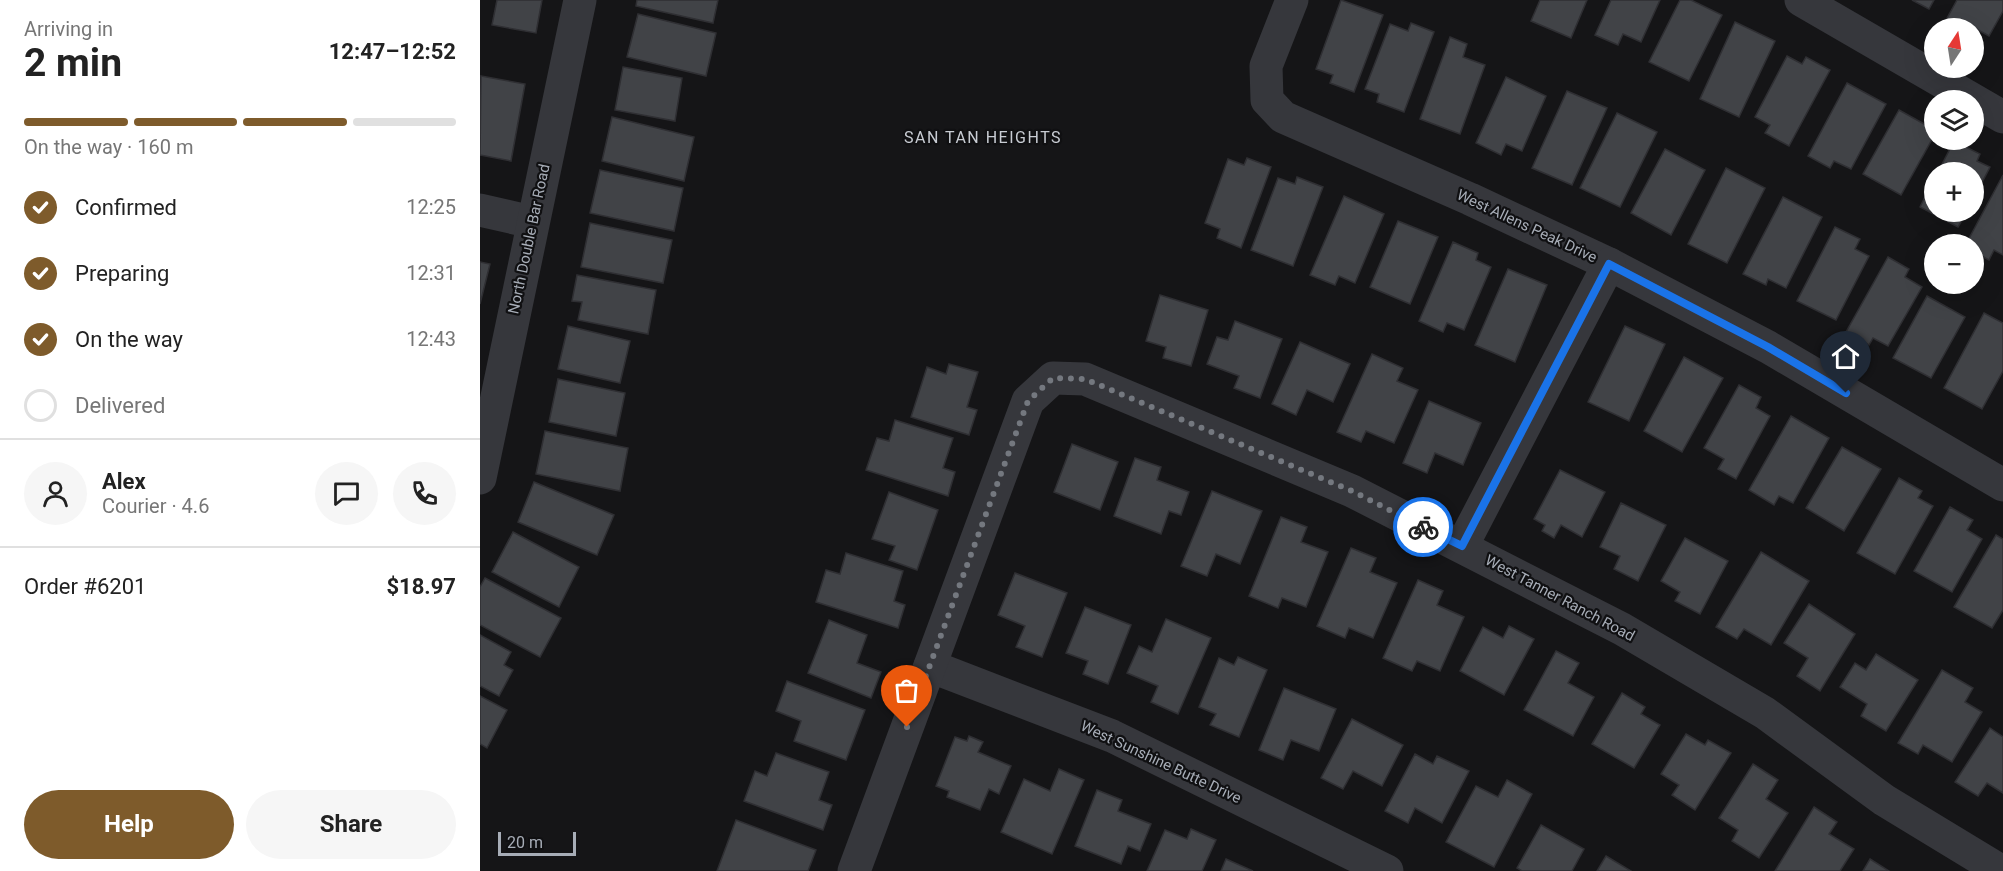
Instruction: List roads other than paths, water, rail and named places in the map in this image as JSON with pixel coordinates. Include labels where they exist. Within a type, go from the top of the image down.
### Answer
[{"type":"street","name":"North Double Bar Road","points":[[480,478],[580,0]]},
{"type":"street","name":"West Allens Peak Drive","points":[[1292,0],[1266,66],[1267,100],[1283,117],[1470,199],[1609,264],[1768,347],[2003,485]]},
{"type":"street","points":[[1801,0],[2003,117]]},
{"type":"street","points":[[480,210],[532,222]]},
{"type":"street","points":[[1462,546],[1609,264]]},
{"type":"street","name":"West Tanner Ranch Road","points":[[930,666],[1028,401],[1053,378],[1085,379],[1352,491],[1622,629],[1765,713],[1884,800],[2001,871]]},
{"type":"street","points":[[854,871],[930,666]]},
{"type":"street","name":"West Sunshine Butte Drive","points":[[930,666],[1112,736],[1387,871]]},
{"type":"district","name":"SAN TAN HEIGHTS","points":[[983,137]]}]
